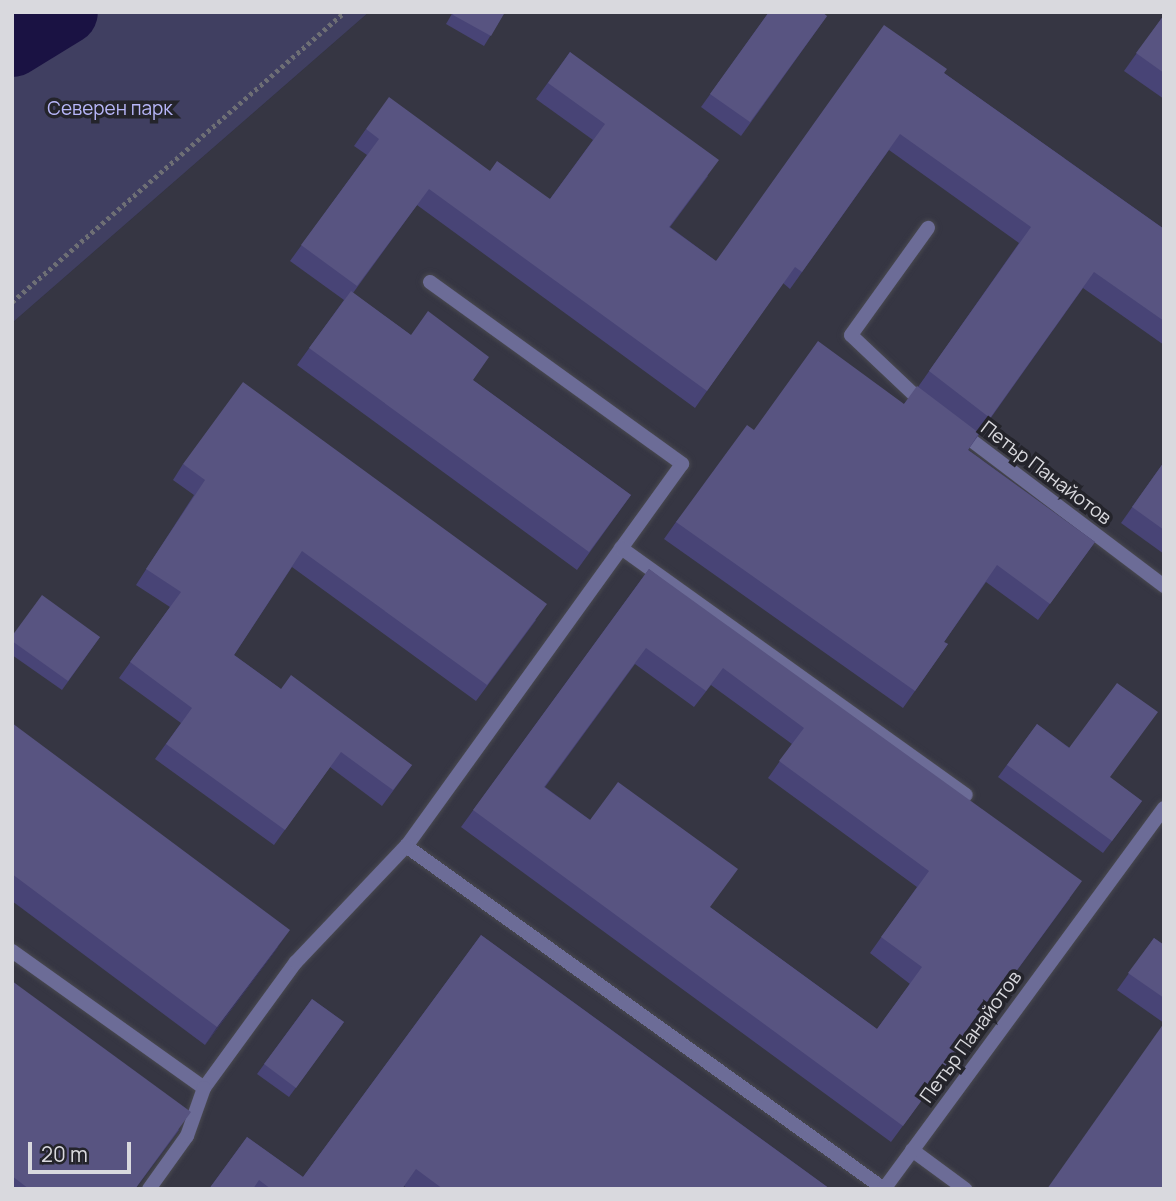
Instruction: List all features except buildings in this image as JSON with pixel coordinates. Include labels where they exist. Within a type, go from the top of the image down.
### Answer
[{"type":"street","name":"Петър Панайотов","points":[[928,228],[851,335],[939,416],[1164,586]]},
{"type":"street","points":[[149,1189],[187,1136],[204,1088],[296,962],[406,846],[682,464],[430,282]]},
{"type":"street","points":[[621,548],[966,795]]},
{"type":"street","name":"Петър Панайотов","points":[[884,1189],[1164,808]]},
{"type":"street","points":[[406,846],[884,1189]]},
{"type":"street","points":[[12,951],[204,1088]]},
{"type":"street","points":[[912,1150],[965,1189]]},
{"type":"path","points":[[12,302],[344,12]]},
{"type":"shaded area","points":[[369,12],[1164,12],[1164,1189],[12,1189],[12,323]]},
{"type":"green space","name":"Северен парк","points":[[12,12],[369,12],[12,323]]},
{"type":"waterway","points":[[12,45],[66,12]]}]
